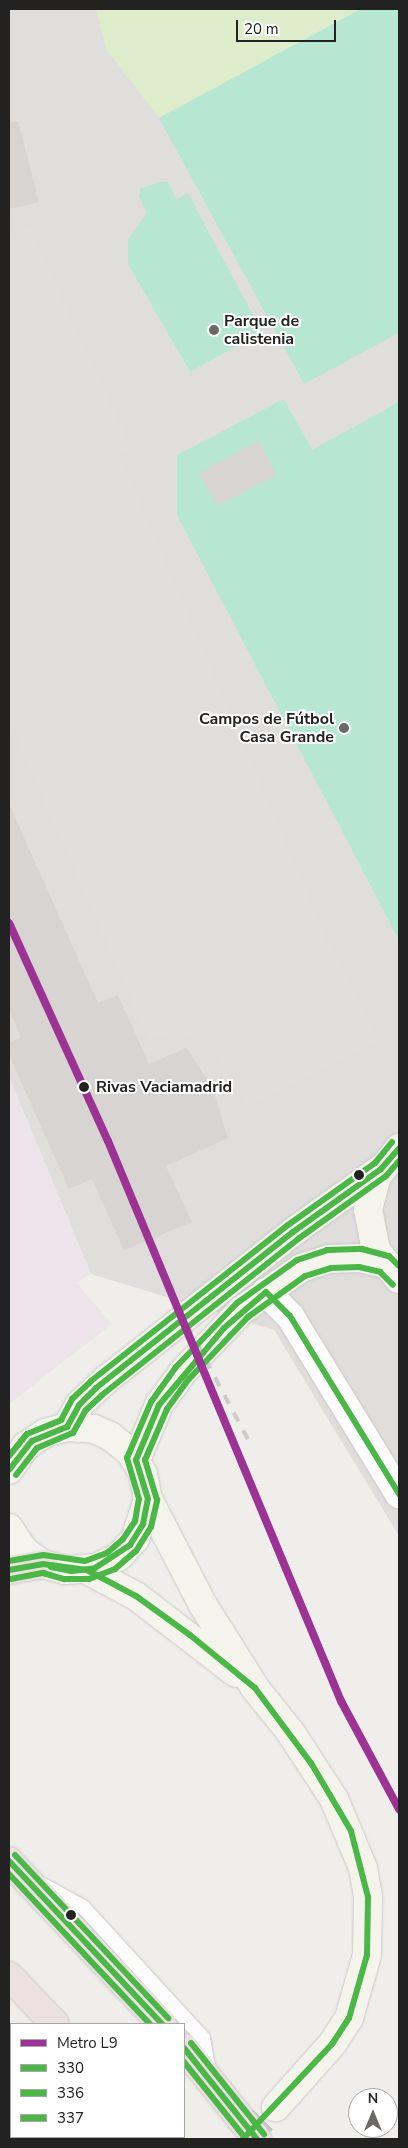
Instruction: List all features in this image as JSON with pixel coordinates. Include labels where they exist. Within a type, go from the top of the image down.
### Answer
[{"type":"highway","points":[[12,1548],[43,1564]]},
{"type":"highway","points":[[17,1868],[161,2023]]},
{"type":"highway","points":[[9,1976],[54,2023]]},
{"type":"highway","points":[[185,2049],[209,2075],[257,2139]]},
{"type":"street","points":[[67,1427],[79,1405],[107,1379],[293,1232],[381,1169],[399,1148]]},
{"type":"street","points":[[381,1169],[371,1192],[368,1217],[373,1242],[392,1272]]},
{"type":"street","points":[[136,1460],[159,1405],[182,1373],[242,1310],[266,1292],[301,1268],[330,1260],[360,1258],[392,1272]]},
{"type":"street","points":[[266,1292],[290,1316],[399,1494]]},
{"type":"street","points":[[9,1470],[32,1441],[67,1427],[102,1432],[125,1446],[136,1460],[148,1499],[162,1523],[177,1561],[255,1688],[291,1733],[334,1799],[351,1831],[368,1897],[367,1955],[349,2018],[333,2042],[276,2107]]},
{"type":"street","points":[[43,1564],[65,1570],[87,1570],[111,1562],[130,1545],[143,1524],[148,1499]]},
{"type":"street","points":[[87,1570],[136,1596],[255,1688]]},
{"type":"lane","points":[[17,1868],[84,1907],[204,2038],[209,2075]]},
{"type":"shaded area","points":[[9,9],[399,9],[399,1536],[274,1330],[91,1274],[9,1077]]},
{"type":"shaded area","points":[[29,228],[131,448],[118,453],[326,939],[380,1041],[246,1105],[210,1044],[178,1032],[149,1039],[9,720],[9,236]]},
{"type":"shaded area","points":[[9,1077],[91,1274],[76,1282],[112,1324],[9,1404]]},
{"type":"green space","points":[[96,9],[361,9],[159,118],[106,49]]},
{"type":"green space","points":[[361,9],[399,9],[399,333],[304,384],[159,118]]},
{"type":"green space","points":[[160,182],[168,182],[176,199],[188,193],[262,332],[190,372],[128,264],[128,239],[147,213],[139,197],[140,189]]},
{"type":"green space","name":"Campos de Fútbol Casa Grande","points":[[284,399],[312,450],[399,402],[399,940],[177,515],[177,455]]},
{"type":"building","points":[[18,121],[39,202],[9,209],[9,122]]},
{"type":"building","points":[[259,441],[277,475],[217,506],[199,473]]},
{"type":"building","name":"Rivas Vaciamadrid","points":[[9,804],[98,1003],[118,995],[149,1064],[186,1048],[212,1087],[228,1138],[166,1166],[192,1222],[124,1250],[92,1179],[69,1189],[9,1055],[9,1043],[21,1037],[9,1010]]},
{"type":"tunnel","points":[[243,2139],[276,2107]]},
{"type":"railway","points":[[168,1289],[251,1445]]},
{"type":"metro line","name":"L9","points":[[9,923],[108,1141],[341,1701],[399,1809]]},
{"type":"transit line","name":"337","points":[[9,1456],[27,1434],[61,1420],[72,1399],[91,1381],[288,1225],[375,1163],[392,1142]]},
{"type":"transit line","name":"330","points":[[9,1470],[32,1441],[67,1427],[79,1405],[96,1388],[293,1232],[381,1169],[399,1148]]},
{"type":"transit line","name":"336","points":[[16,1475],[37,1448],[73,1433],[86,1410],[102,1395],[298,1239],[386,1176],[399,1161]]},
{"type":"transit line","name":"337","points":[[9,1561],[43,1555],[85,1561],[107,1553],[123,1539],[135,1521],[139,1499],[127,1458],[151,1402],[176,1367],[237,1303],[297,1260],[327,1250],[362,1249],[389,1256],[399,1266]]},
{"type":"transit line","name":"336","points":[[11,1579],[43,1573],[64,1579],[89,1579],[115,1569],[136,1551],[151,1527],[157,1500],[145,1460],[167,1409],[189,1379],[248,1317],[305,1276],[331,1268],[359,1267],[380,1272],[393,1285]]},
{"type":"transit line","name":"330","points":[[51,1567],[72,1571],[95,1568],[130,1545],[143,1524],[148,1499],[136,1460],[159,1405],[224,1328],[266,1292],[290,1316],[399,1494]]},
{"type":"transit line","name":"330","points":[[9,1570],[43,1564],[87,1570],[136,1596],[190,1635],[255,1688],[311,1763],[351,1831],[368,1897],[367,1955],[349,2018],[333,2043],[243,2139]]},
{"type":"transit line","name":"337","points":[[15,1855],[168,2018]]},
{"type":"transit line","name":"330","points":[[9,1861],[161,2023]]},
{"type":"transit line","name":"336","points":[[9,1874],[149,2023]]},
{"type":"transit line","name":"337","points":[[191,2043],[264,2134]]},
{"type":"transit line","name":"330","points":[[185,2049],[257,2139]]},
{"type":"transit line","name":"336","points":[[185,2063],[246,2139]]},
{"type":"place","name":"Parque de calistenia","points":[[214,330]]},
{"type":"place","name":"Campos de Fútbol Casa Grande","points":[[344,728]]},
{"type":"place","name":"Rivas Vaciamadrid","points":[[84,1087]]}]
